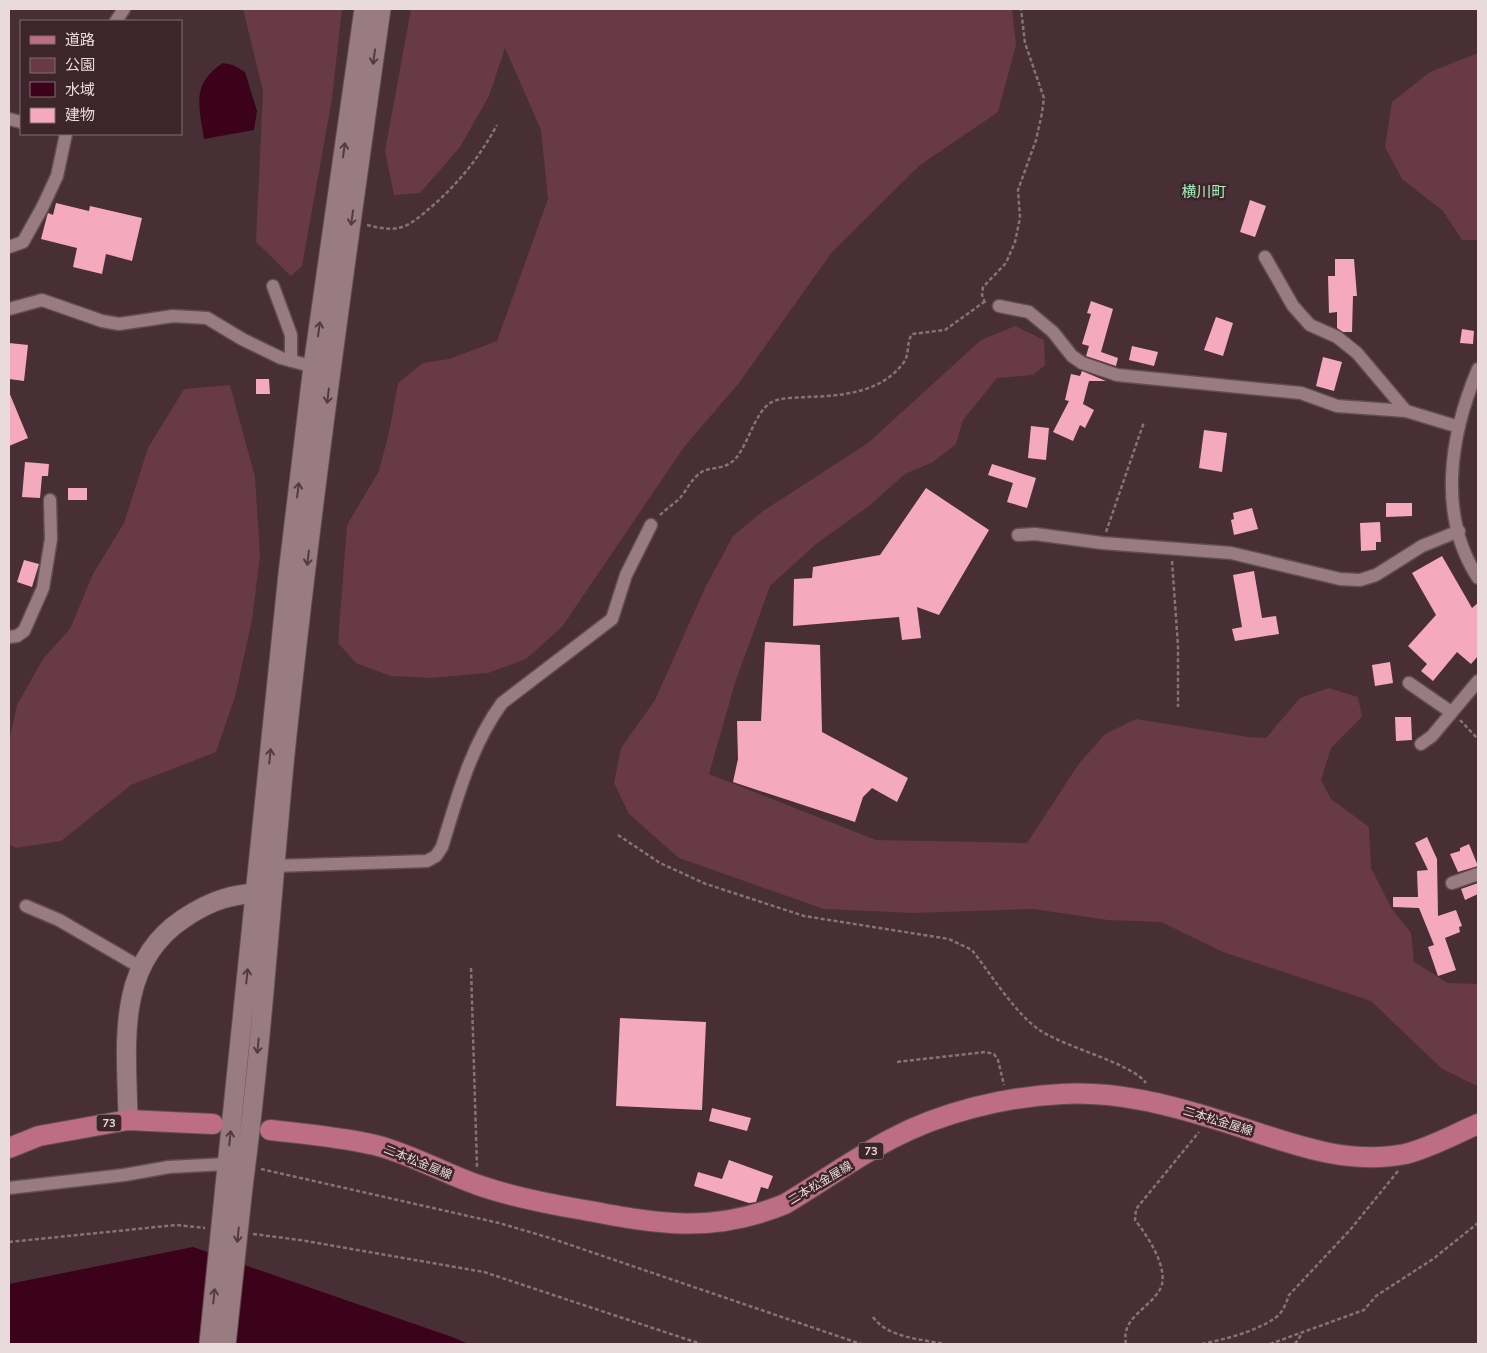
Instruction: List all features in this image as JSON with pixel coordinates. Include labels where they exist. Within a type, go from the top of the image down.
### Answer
[{"type":"main road","name":"二本松金屋線","points":[[270,1130],[322,1135],[376,1146],[404,1154],[477,1185],[560,1206],[635,1220],[684,1225],[727,1222],[750,1217],[785,1204],[892,1139],[977,1106],[1062,1094],[1108,1095],[1154,1102],[1217,1119],[1303,1148],[1338,1156],[1375,1157],[1405,1154],[1426,1147],[1478,1124]]},
{"type":"main road","name":"73","points":[[9,1148],[39,1136],[128,1120],[213,1124]]},
{"type":"street","points":[[117,20],[124,9]]},
{"type":"street","points":[[226,1344],[234,1186],[228,1164],[264,892],[274,866],[322,369],[364,9]]},
{"type":"street","points":[[209,1344],[234,1186],[246,1167],[288,574],[322,369],[351,223],[381,9]]},
{"type":"street","points":[[9,247],[23,242],[42,208],[57,176],[64,135]]},
{"type":"street","points":[[1265,257],[1293,306],[1310,325],[1337,337],[1358,353],[1406,411]]},
{"type":"street","points":[[273,286],[291,335],[291,361]]},
{"type":"street","points":[[9,308],[42,300],[51,301],[102,321],[119,324],[173,316],[207,318],[242,339],[281,358],[322,369]]},
{"type":"street","points":[[999,306],[1029,312],[1053,332],[1072,356],[1089,366],[1117,375],[1301,392],[1337,406],[1406,411],[1459,427]]},
{"type":"street","points":[[1478,369],[1459,427],[1453,453],[1451,474],[1452,494],[1466,560],[1478,578]]},
{"type":"street","points":[[9,637],[17,636],[24,631],[43,588],[51,538],[50,500]]},
{"type":"street","points":[[274,866],[427,860],[436,856],[442,848],[461,784],[488,721],[502,703],[612,619],[626,575],[651,525]]},
{"type":"street","points":[[1018,535],[1035,534],[1102,543],[1231,552],[1340,579],[1360,580],[1376,576],[1422,546],[1459,531]]},
{"type":"street","points":[[1421,744],[1432,736],[1478,681]]},
{"type":"street","points":[[1409,683],[1451,712]]},
{"type":"street","points":[[1452,883],[1478,874]]},
{"type":"street","points":[[128,1120],[129,1011],[140,967],[148,952],[172,926],[195,910],[220,898],[264,892]]},
{"type":"street","points":[[26,906],[59,920],[140,967]]},
{"type":"street","points":[[9,1188],[169,1167],[228,1164]]},
{"type":"path","points":[[999,306],[987,306],[984,302],[983,287],[1006,263],[1015,242],[1020,218],[1018,190],[1036,140],[1044,98],[1025,42],[1021,9]]},
{"type":"path","points":[[351,223],[389,229],[406,226],[420,217],[454,187],[484,148],[497,125]]},
{"type":"path","points":[[651,525],[679,498],[699,473],[728,466],[737,457],[762,411],[770,403],[786,398],[844,395],[874,386],[886,380],[904,363],[908,355],[908,340],[912,334],[944,330],[984,302]]},
{"type":"path","points":[[1102,543],[1144,422]]},
{"type":"path","points":[[1171,548],[1178,646],[1178,707]]},
{"type":"path","points":[[1451,712],[1478,739]]},
{"type":"path","points":[[618,835],[660,863],[706,884],[804,916],[950,939],[962,944],[972,950],[1027,1020],[1040,1031],[1061,1043],[1130,1070],[1142,1078],[1153,1092],[1154,1102]]},
{"type":"path","points":[[471,968],[477,1185]]},
{"type":"path","points":[[897,1062],[985,1052],[994,1054],[998,1060],[1008,1101]]},
{"type":"path","points":[[1126,1344],[1125,1335],[1128,1322],[1160,1290],[1163,1280],[1161,1265],[1149,1237],[1136,1220],[1136,1209],[1198,1133],[1217,1119]]},
{"type":"path","points":[[1202,1344],[1258,1327],[1276,1318],[1284,1307],[1289,1295],[1350,1230],[1398,1172],[1405,1154]]},
{"type":"path","points":[[246,1167],[272,1170],[381,1198],[499,1223],[550,1238],[861,1344]]},
{"type":"path","points":[[1270,1344],[1364,1310],[1376,1296],[1433,1259],[1478,1223]]},
{"type":"path","points":[[9,1242],[176,1225],[215,1230]]},
{"type":"path","points":[[253,1234],[300,1240],[484,1272],[702,1344]]},
{"type":"path","points":[[873,1318],[880,1326],[891,1332],[944,1344]]},
{"type":"path","points":[[1295,1344],[1302,1334]]},
{"type":"green space","points":[[243,9],[342,9],[332,99],[302,266],[291,276],[256,242],[263,91]]},
{"type":"green space","points":[[411,9],[1012,9],[1016,45],[998,112],[920,165],[832,252],[739,383],[684,447],[562,627],[526,659],[488,673],[431,678],[391,676],[356,663],[338,643],[347,525],[379,471],[390,428],[398,383],[423,363],[449,359],[497,341],[548,199],[541,130],[505,48],[489,96],[460,147],[420,193],[394,195],[385,151]]},
{"type":"green space","points":[[1478,53],[1478,240],[1462,240],[1443,211],[1402,179],[1385,147],[1392,102],[1430,72]]},
{"type":"green space","points":[[1015,326],[1044,340],[1045,365],[1033,375],[997,378],[963,420],[956,444],[933,462],[905,474],[869,506],[816,544],[770,586],[735,683],[709,774],[876,840],[1027,843],[1078,765],[1105,734],[1136,719],[1248,737],[1266,738],[1300,698],[1329,688],[1358,697],[1362,717],[1331,748],[1321,780],[1331,799],[1369,827],[1371,868],[1392,909],[1411,933],[1414,962],[1448,983],[1478,984],[1478,1084],[1475,1085],[1441,1068],[1371,1001],[1223,952],[1161,922],[1108,920],[1033,909],[914,913],[824,909],[679,858],[629,814],[614,783],[621,748],[655,700],[705,588],[733,536],[763,511],[868,443],[981,340]]},
{"type":"green space","points":[[230,385],[255,477],[260,556],[252,620],[235,697],[216,752],[131,785],[61,841],[16,848],[9,844],[9,742],[17,705],[43,659],[70,629],[93,574],[124,523],[148,448],[184,389]]},
{"type":"water","points":[[223,63],[233,65],[245,72],[257,111],[254,130],[204,139],[199,106],[202,87],[213,71]]},
{"type":"water","points":[[193,1247],[469,1344],[9,1344],[9,1284]]},
{"type":"building","points":[[1250,200],[1266,206],[1255,237],[1240,232]]},
{"type":"building","points":[[56,203],[89,211],[90,206],[142,218],[132,261],[106,254],[102,274],[73,267],[77,248],[41,239],[48,213],[53,215]]},
{"type":"building","points":[[1335,259],[1354,259],[1357,296],[1353,296],[1352,332],[1343,332],[1337,328],[1337,312],[1329,313],[1328,276],[1335,276]]},
{"type":"building","points":[[1091,301],[1113,309],[1101,352],[1118,358],[1116,366],[1086,356],[1089,346],[1082,344],[1091,314],[1087,313]]},
{"type":"building","points":[[1216,317],[1233,323],[1223,356],[1204,350]]},
{"type":"building","points":[[1462,329],[1474,331],[1473,344],[1460,343]]},
{"type":"building","points":[[9,343],[28,345],[24,381],[9,379]]},
{"type":"building","points":[[1132,346],[1158,352],[1154,366],[1129,360]]},
{"type":"building","points":[[1323,357],[1342,362],[1334,391],[1316,386]]},
{"type":"building","points":[[1082,371],[1106,381],[1089,381],[1083,404],[1094,410],[1085,428],[1080,425],[1073,441],[1053,432],[1069,401],[1065,400],[1071,374],[1080,376]]},
{"type":"building","points":[[256,379],[269,379],[270,394],[256,394]]},
{"type":"building","points":[[9,392],[28,438],[9,446]]},
{"type":"building","points":[[1031,426],[1049,428],[1046,460],[1028,458]]},
{"type":"building","points":[[1204,430],[1227,433],[1222,472],[1199,468]]},
{"type":"building","points":[[25,462],[49,464],[48,476],[42,476],[40,498],[22,497]]},
{"type":"building","points":[[992,464],[1036,478],[1027,508],[1007,502],[1013,483],[988,475]]},
{"type":"building","points":[[68,488],[87,488],[87,500],[68,500]]},
{"type":"building","points":[[926,488],[989,530],[939,615],[917,607],[921,638],[902,640],[899,617],[793,626],[794,579],[812,578],[813,567],[880,555]]},
{"type":"building","points":[[1386,503],[1412,503],[1412,516],[1386,517]]},
{"type":"building","points":[[1252,508],[1258,529],[1234,535],[1231,520],[1234,519],[1233,513]]},
{"type":"building","points":[[1380,522],[1381,542],[1376,542],[1376,550],[1361,551],[1360,523]]},
{"type":"building","points":[[1442,556],[1472,608],[1478,603],[1478,656],[1471,664],[1457,652],[1433,681],[1421,671],[1427,664],[1408,646],[1436,615],[1412,573]]},
{"type":"building","points":[[24,560],[39,564],[32,587],[17,582]]},
{"type":"building","points":[[1254,571],[1262,618],[1276,616],[1279,634],[1235,641],[1232,629],[1242,627],[1233,575]]},
{"type":"building","points":[[765,642],[820,645],[822,732],[908,778],[897,802],[872,788],[863,797],[855,822],[733,782],[738,759],[737,721],[761,721]]},
{"type":"building","points":[[1390,662],[1393,683],[1375,686],[1372,665]]},
{"type":"building","points":[[1395,717],[1411,717],[1412,740],[1396,741]]},
{"type":"building","points":[[1427,837],[1437,859],[1438,916],[1456,910],[1462,926],[1459,927],[1460,932],[1445,938],[1456,970],[1438,976],[1428,947],[1434,945],[1419,908],[1393,907],[1393,897],[1418,897],[1417,871],[1428,870],[1415,843]]},
{"type":"building","points":[[1469,844],[1478,866],[1458,872],[1450,854],[1460,851],[1460,848]]},
{"type":"building","points":[[1478,883],[1478,894],[1465,900],[1461,889]]},
{"type":"building","points":[[620,1018],[706,1022],[702,1110],[616,1106]]},
{"type":"building","points":[[712,1108],[751,1118],[747,1131],[709,1121]]},
{"type":"building","points":[[729,1160],[773,1176],[768,1189],[761,1187],[756,1202],[749,1203],[694,1186],[698,1172],[722,1179]]},
{"type":"district","name":"横川町","points":[[1204,192]]}]
